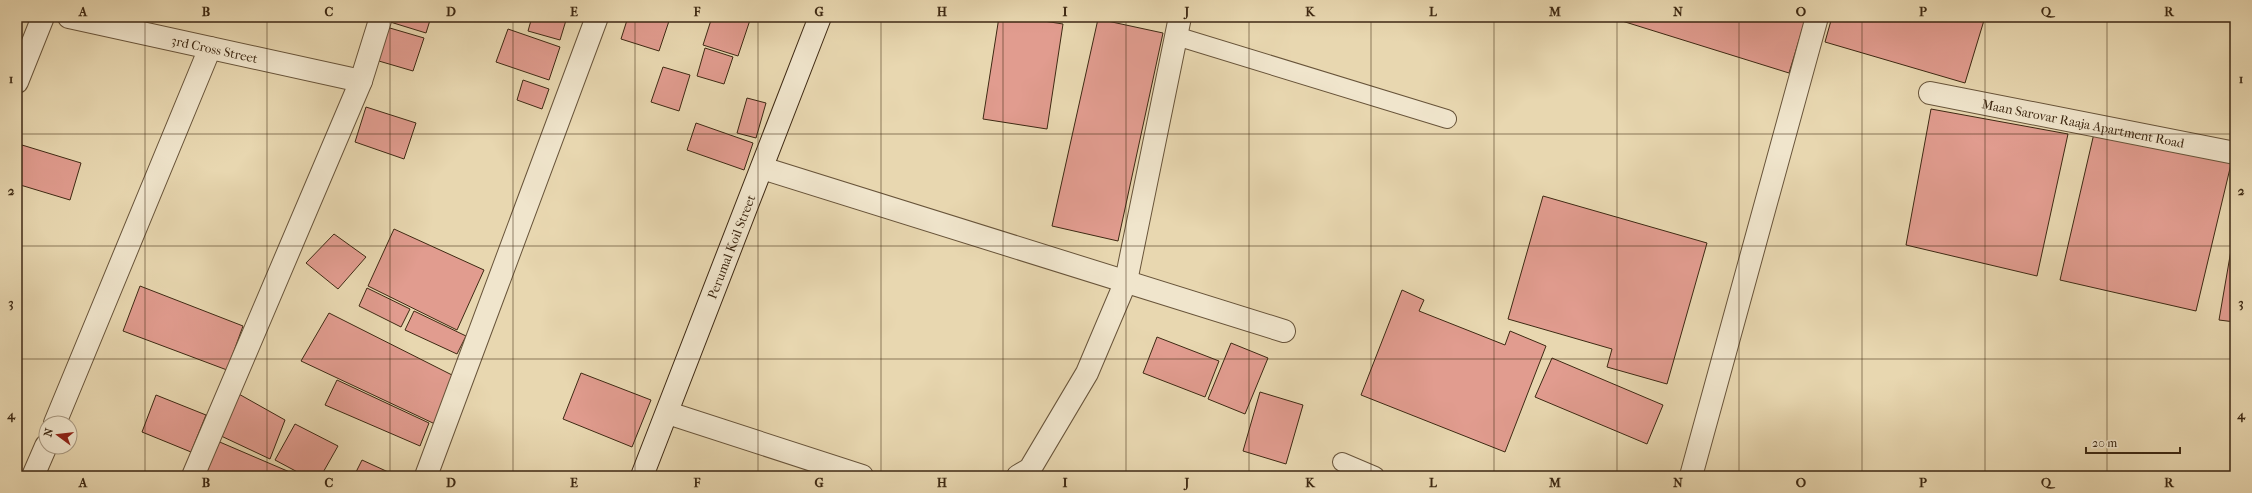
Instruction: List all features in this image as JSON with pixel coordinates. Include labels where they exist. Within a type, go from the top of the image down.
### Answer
[{"type":"street","points":[[17,82],[43,17]]},
{"type":"street","name":"3rd Cross Street","points":[[69,17],[361,81]]},
{"type":"street","points":[[193,476],[361,81],[381,17]]},
{"type":"street","points":[[426,476],[597,17]]},
{"type":"street","name":"Perumal Koil Street","points":[[642,476],[668,413],[820,17]]},
{"type":"street","points":[[1691,476],[1817,17]]},
{"type":"street","points":[[1018,476],[1030,469],[1087,373],[1126,282],[1178,27]]},
{"type":"street","points":[[58,415],[210,48]]},
{"type":"street","name":"Maan Sarovar Raaja Apartment Road","points":[[1930,93],[2235,153]]},
{"type":"street","points":[[762,168],[1284,331]]},
{"type":"street","points":[[668,413],[862,476]]},
{"type":"street","points":[[34,476],[42,455]]},
{"type":"lane","points":[[1178,27],[1447,119]]},
{"type":"lane","points":[[1342,462],[1376,476]]},
{"type":"building","points":[[388,17],[431,17],[426,33],[387,21]]},
{"type":"building","points":[[532,17],[567,17],[560,40],[528,31]]},
{"type":"building","points":[[628,17],[656,17],[669,21],[659,51],[621,39]]},
{"type":"building","points":[[712,17],[751,17],[738,56],[703,45]]},
{"type":"building","points":[[999,17],[1018,17],[1063,24],[1047,129],[983,119]]},
{"type":"building","points":[[1623,17],[1806,17],[1789,73],[1622,21]]},
{"type":"building","points":[[1832,17],[1985,17],[1965,83],[1825,42]]},
{"type":"building","points":[[1098,19],[1163,33],[1118,241],[1052,226]]},
{"type":"building","points":[[383,26],[424,38],[413,71],[372,59]]},
{"type":"building","points":[[508,29],[560,47],[549,80],[496,62]]},
{"type":"building","points":[[705,48],[733,57],[724,84],[697,76]]},
{"type":"building","points":[[663,67],[690,75],[679,111],[651,102]]},
{"type":"building","points":[[523,80],[549,89],[542,109],[517,100]]},
{"type":"building","points":[[747,98],[766,103],[756,138],[737,133]]},
{"type":"building","points":[[366,107],[416,123],[404,159],[355,142]]},
{"type":"building","points":[[1931,109],[2068,134],[2037,276],[1906,245]]},
{"type":"building","points":[[696,123],[753,143],[744,170],[687,150]]},
{"type":"building","points":[[2095,129],[2232,160],[2196,311],[2060,280]]},
{"type":"building","points":[[22,145],[81,163],[70,200],[17,184],[17,163]]},
{"type":"building","points":[[1543,196],[1707,243],[1667,384],[1607,367],[1612,349],[1508,319]]},
{"type":"building","points":[[2235,227],[2235,322],[2219,320]]},
{"type":"building","points":[[394,229],[484,270],[457,330],[368,286]]},
{"type":"building","points":[[334,234],[366,257],[338,289],[306,263]]},
{"type":"building","points":[[140,286],[243,326],[227,370],[123,331]]},
{"type":"building","points":[[367,288],[410,309],[401,327],[359,306]]},
{"type":"building","points":[[1402,290],[1424,300],[1419,311],[1505,345],[1510,331],[1546,346],[1505,452],[1361,395]]},
{"type":"building","points":[[414,311],[466,336],[457,354],[405,330]]},
{"type":"building","points":[[329,313],[452,375],[435,424],[301,361]]},
{"type":"building","points":[[1157,337],[1219,361],[1205,397],[1143,373]]},
{"type":"building","points":[[1231,343],[1268,358],[1245,414],[1208,399]]},
{"type":"building","points":[[1552,358],[1663,405],[1647,444],[1535,397]]},
{"type":"building","points":[[581,373],[651,400],[632,447],[563,419]]},
{"type":"building","points":[[337,380],[429,423],[420,446],[325,405]]},
{"type":"building","points":[[1260,392],[1303,405],[1286,464],[1243,451]]},
{"type":"building","points":[[237,393],[285,420],[270,459],[219,435]]},
{"type":"building","points":[[156,395],[206,415],[191,452],[142,432]]},
{"type":"building","points":[[295,424],[338,446],[321,476],[305,476],[275,460]]},
{"type":"building","points":[[215,440],[299,476],[201,476]]},
{"type":"building","points":[[362,460],[397,476],[354,476]]}]
